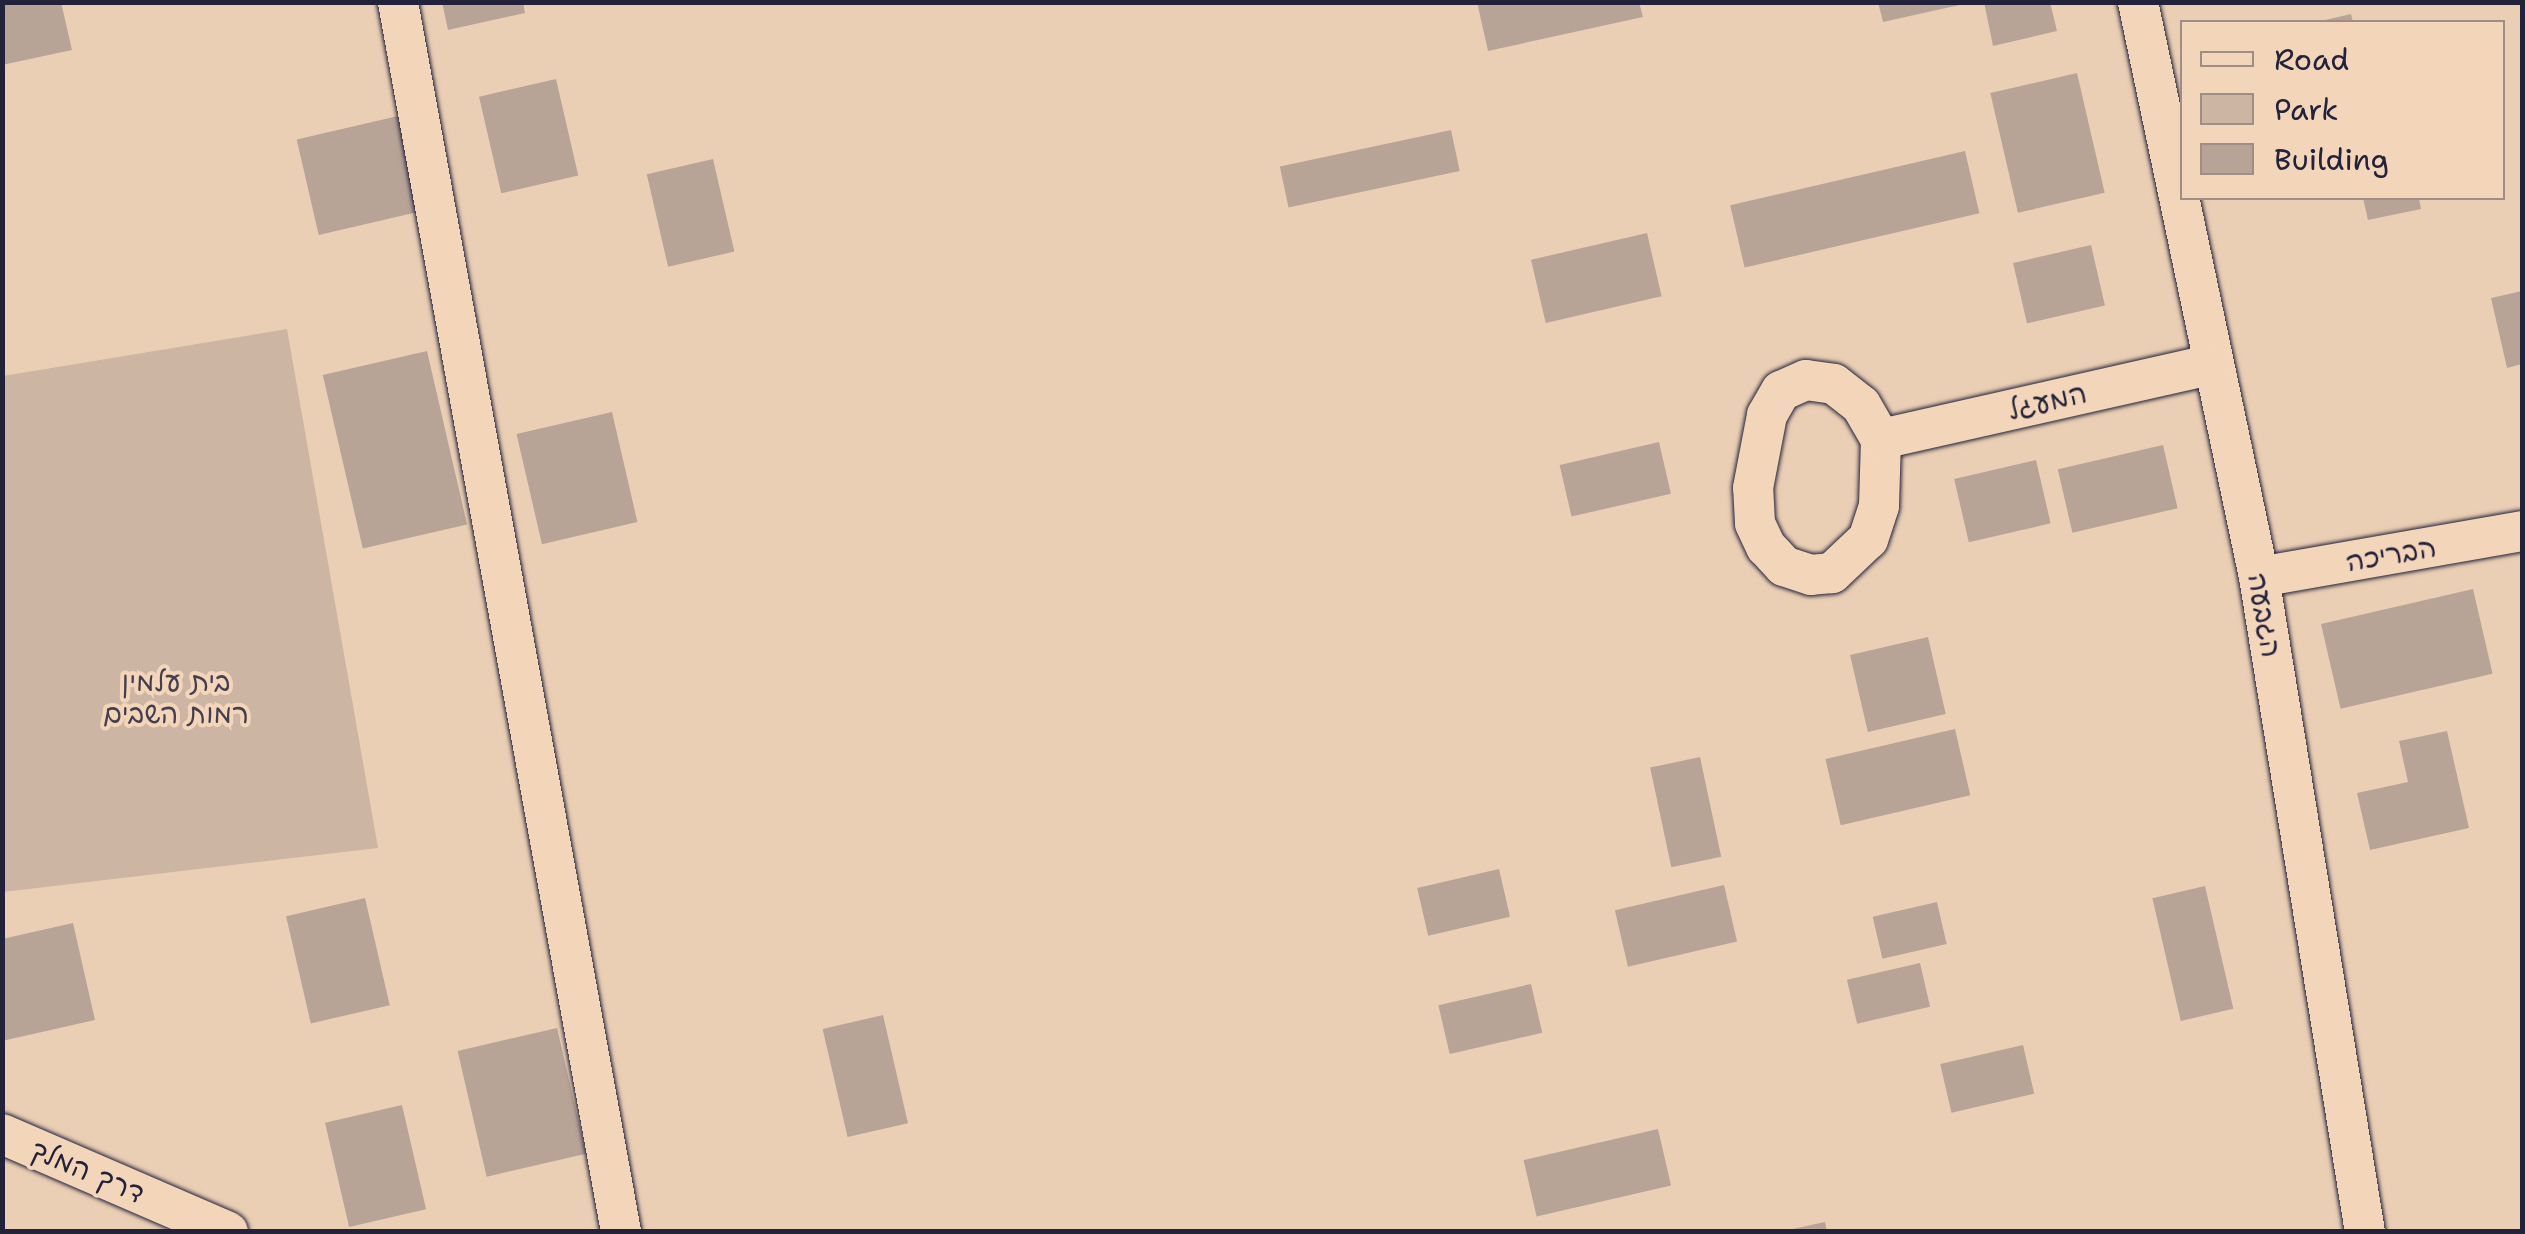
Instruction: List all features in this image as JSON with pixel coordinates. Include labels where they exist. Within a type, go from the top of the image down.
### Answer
[{"type":"street","points":[[398,2],[621,1232]]},
{"type":"street","name":"הגבעה","points":[[2138,2],[2259,577],[2365,1232]]},
{"type":"street","name":"המעגל","points":[[1880,439],[2214,364]]},
{"type":"street","points":[[1806,380],[1834,384],[1861,405],[1880,439],[1879,506],[1868,538],[1832,573],[1811,575],[1784,566],[1755,523],[1752,488],[1767,414],[1781,391],[1806,380]]},
{"type":"street","name":"הבריכה","points":[[2259,577],[2522,530]]},
{"type":"street","name":"דרך המלך","points":[[2,1134],[228,1232]]},
{"type":"green space","name":"בית עלמין רמות השבים","points":[[287,329],[378,848],[3,892],[3,376]]},
{"type":"building","points":[[2,2],[61,2],[72,50],[2,65]]},
{"type":"building","points":[[442,2],[523,2],[525,13],[448,30]]},
{"type":"building","points":[[1477,2],[1639,2],[1643,17],[1488,51]]},
{"type":"building","points":[[1878,2],[1964,2],[1964,4],[1883,22]]},
{"type":"building","points":[[1984,2],[2050,2],[2057,31],[1993,46]]},
{"type":"building","points":[[2351,14],[2352,20],[2325,20]]},
{"type":"building","points":[[2077,73],[2105,193],[2018,213],[1990,93]]},
{"type":"building","points":[[556,79],[578,175],[501,193],[479,97]]},
{"type":"building","points":[[398,116],[420,211],[319,235],[297,139]]},
{"type":"building","points":[[1451,130],[1460,171],[1289,207],[1280,166]]},
{"type":"building","points":[[1965,151],[1979,213],[1745,268],[1730,205]]},
{"type":"building","points":[[713,159],[734,252],[668,267],[647,174]]},
{"type":"building","points":[[2363,200],[2419,200],[2421,209],[2368,220]]},
{"type":"building","points":[[1647,233],[1662,296],[1546,323],[1531,260]]},
{"type":"building","points":[[2091,245],[2105,305],[2027,323],[2013,263]]},
{"type":"building","points":[[2522,291],[2522,364],[2507,368],[2491,298]]},
{"type":"building","points":[[427,351],[467,524],[363,549],[323,375]]},
{"type":"building","points":[[612,412],[637,522],[542,544],[517,434]]},
{"type":"building","points":[[1659,442],[1671,494],[1572,517],[1560,465]]},
{"type":"building","points":[[2163,445],[2178,508],[2072,533],[2058,469]]},
{"type":"building","points":[[2036,460],[2051,523],[1969,542],[1954,479]]},
{"type":"building","points":[[2473,589],[2493,674],[2341,709],[2321,624]]},
{"type":"building","points":[[1928,637],[1946,714],[1868,732],[1850,655]]},
{"type":"building","points":[[1955,729],[1970,795],[1841,825],[1825,759]]},
{"type":"building","points":[[2447,731],[2469,828],[2370,850],[2357,793],[2408,782],[2399,741]]},
{"type":"building","points":[[1700,757],[1721,857],[1671,867],[1650,768]]},
{"type":"building","points":[[1499,869],[1510,917],[1428,936],[1417,888]]},
{"type":"building","points":[[1724,885],[1737,942],[1628,967],[1615,910]]},
{"type":"building","points":[[2205,886],[2233,1009],[2181,1021],[2152,898]]},
{"type":"building","points":[[365,898],[390,1005],[311,1023],[286,916]]},
{"type":"building","points":[[1937,902],[1947,944],[1882,959],[1873,917]]},
{"type":"building","points":[[73,923],[95,1020],[2,1041],[2,939]]},
{"type":"building","points":[[1920,963],[1930,1007],[1857,1024],[1847,980]]},
{"type":"building","points":[[1531,984],[1542,1033],[1450,1054],[1438,1005]]},
{"type":"building","points":[[883,1015],[908,1123],[848,1137],[823,1029]]},
{"type":"building","points":[[557,1028],[586,1154],[487,1177],[458,1051]]},
{"type":"building","points":[[2023,1045],[2034,1094],[1951,1113],[1940,1064]]},
{"type":"building","points":[[402,1105],[426,1209],[349,1227],[325,1123]]},
{"type":"building","points":[[1658,1129],[1671,1186],[1537,1217],[1524,1160]]},
{"type":"building","points":[[1825,1222],[1827,1232],[1788,1232],[1788,1230]]}]
